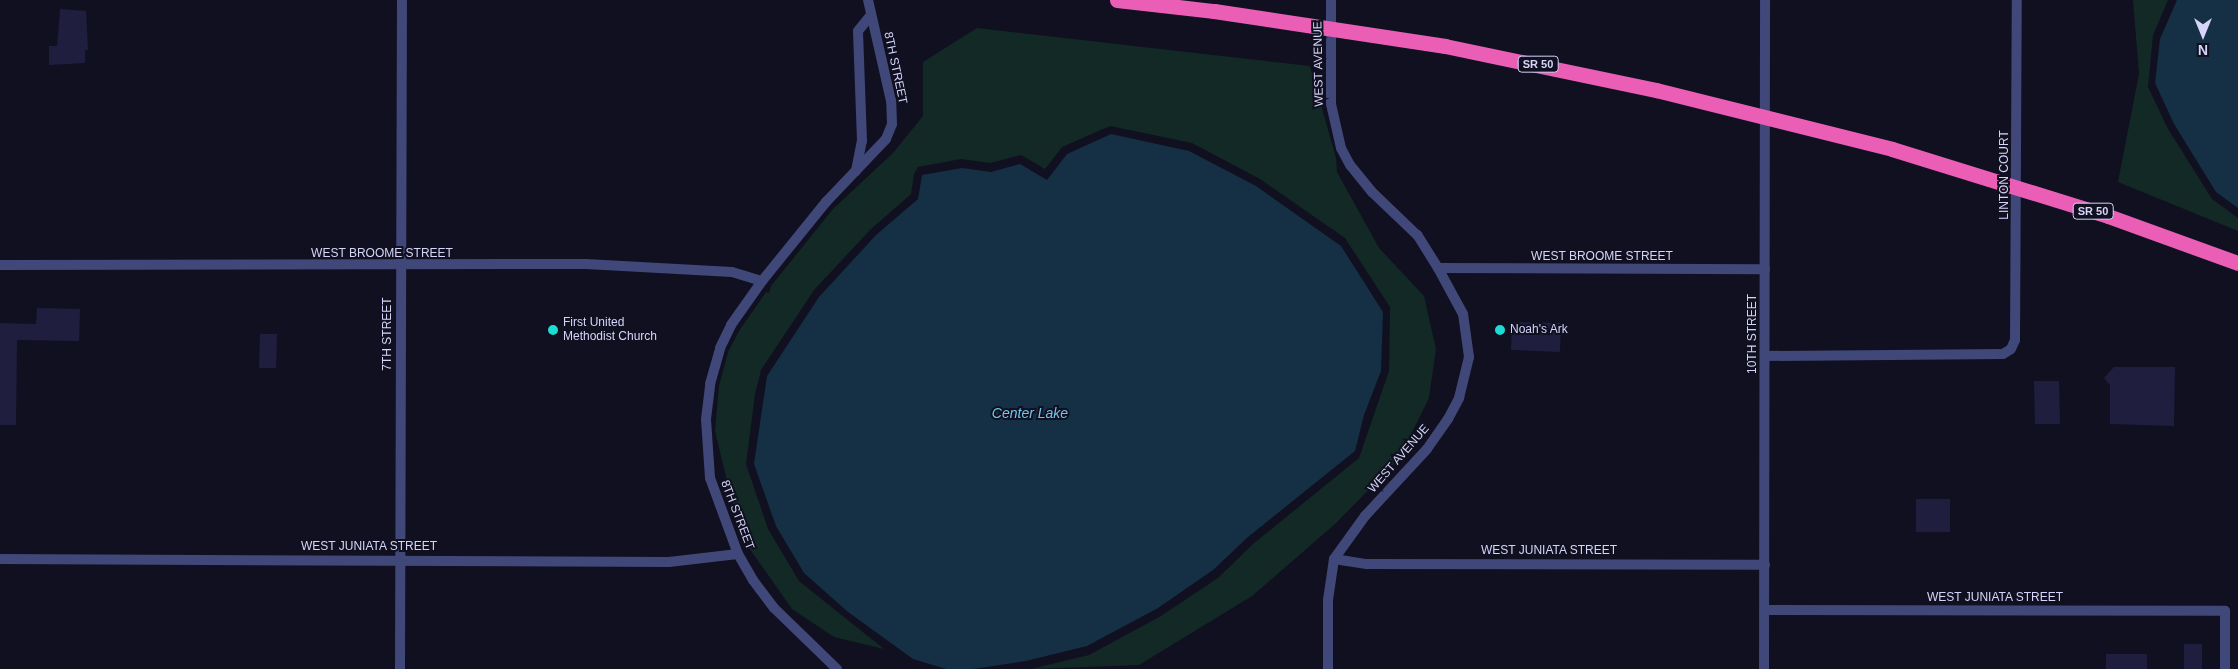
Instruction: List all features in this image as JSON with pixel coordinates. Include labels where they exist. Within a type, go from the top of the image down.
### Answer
[{"type":"highway","name":"SR 50","points":[[1117,0],[1331,28],[1535,64],[1766,116],[1892,149],[2018,188],[2238,263]]},
{"type":"street","name":"7TH STREET","points":[[400,669],[402,0]]},
{"type":"street","name":"8TH STREET","points":[[837,669],[774,608],[753,580],[738,554],[710,478],[706,419],[710,384],[720,348],[731,325],[762,281],[826,202],[886,139],[892,124],[891,101],[870,16],[868,0]]},
{"type":"street","name":"WEST AVENUE","points":[[1328,669],[1328,600],[1334,559],[1365,516],[1427,449],[1459,398],[1467,366],[1468,337],[1463,314],[1438,268],[1417,236],[1350,165],[1341,148],[1331,104],[1331,0]]},
{"type":"street","name":"10TH STREET","points":[[1764,669],[1765,0]]},
{"type":"street","name":"LINTON COURT","points":[[1765,356],[2003,354],[2011,349],[2016,340],[2018,188],[2017,0]]},
{"type":"street","points":[[856,172],[862,141],[858,32],[870,16]]},
{"type":"street","name":"WEST BROOME STREET","points":[[0,265],[401,267],[586,264],[719,271],[762,281]]},
{"type":"street","name":"WEST BROOME STREET","points":[[1438,268],[1765,269]]},
{"type":"street","name":"WEST JUNIATA STREET","points":[[0,559],[400,558],[669,562],[738,554]]},
{"type":"street","name":"WEST JUNIATA STREET","points":[[1334,559],[1366,564],[1765,565]]},
{"type":"street","name":"WEST JUNIATA STREET","points":[[1765,610],[2226,611],[2226,669]]},
{"type":"green space","points":[[2133,0],[2168,0],[2153,35],[2148,87],[2168,129],[2212,199],[2238,218],[2238,231],[2118,182],[2139,74]]},
{"type":"green space","points":[[977,28],[1310,66],[1336,158],[1337,172],[1379,248],[1424,296],[1436,349],[1429,398],[1399,459],[1335,524],[1252,596],[1139,665],[1031,669],[1089,655],[1161,616],[1218,578],[1253,544],[1359,458],[1389,371],[1390,307],[1345,238],[1260,179],[1192,143],[1110,126],[1062,147],[1045,169],[1021,155],[990,163],[961,159],[918,167],[914,174],[911,194],[871,229],[814,290],[761,370],[755,394],[746,464],[768,529],[799,581],[884,649],[834,637],[792,609],[740,535],[715,431],[719,386],[728,352],[739,331],[766,292],[769,293],[771,286],[833,209],[893,153],[923,116],[923,62]]},
{"type":"water","points":[[2177,0],[2238,0],[2238,208],[2216,192],[2174,124],[2155,83],[2160,39]]},
{"type":"water","name":"Center Lake","points":[[1111,134],[1189,151],[1256,186],[1341,246],[1383,312],[1381,371],[1364,415],[1355,451],[1248,537],[1213,570],[1158,608],[1087,646],[1026,661],[973,669],[946,669],[913,659],[848,612],[804,573],[776,526],[754,464],[767,376],[819,297],[876,235],[918,199],[922,175],[962,168],[991,172],[1020,164],[1047,180],[1067,154]]},
{"type":"building","points":[[60,9],[86,11],[88,50],[85,50],[85,63],[49,65],[49,46],[57,46]]},
{"type":"building","points":[[37,308],[80,309],[79,341],[17,340],[16,425],[0,425],[0,323],[36,324]]},
{"type":"building","points":[[1512,322],[1561,323],[1560,352],[1511,350]]},
{"type":"building","points":[[260,334],[277,334],[276,368],[259,368]]},
{"type":"building","points":[[2114,367],[2175,367],[2174,426],[2110,424],[2110,385],[2104,378]]},
{"type":"building","points":[[2034,381],[2059,381],[2060,424],[2035,424]]},
{"type":"building","points":[[1916,499],[1950,499],[1950,532],[1916,532]]},
{"type":"building","points":[[2184,644],[2202,644],[2202,669],[2184,669]]},
{"type":"building","points":[[2106,654],[2147,654],[2147,669],[2106,669]]},
{"type":"place","name":"First United Methodist Church","points":[[553,330]]},
{"type":"place","name":"Noah's Ark","points":[[1500,330]]}]
